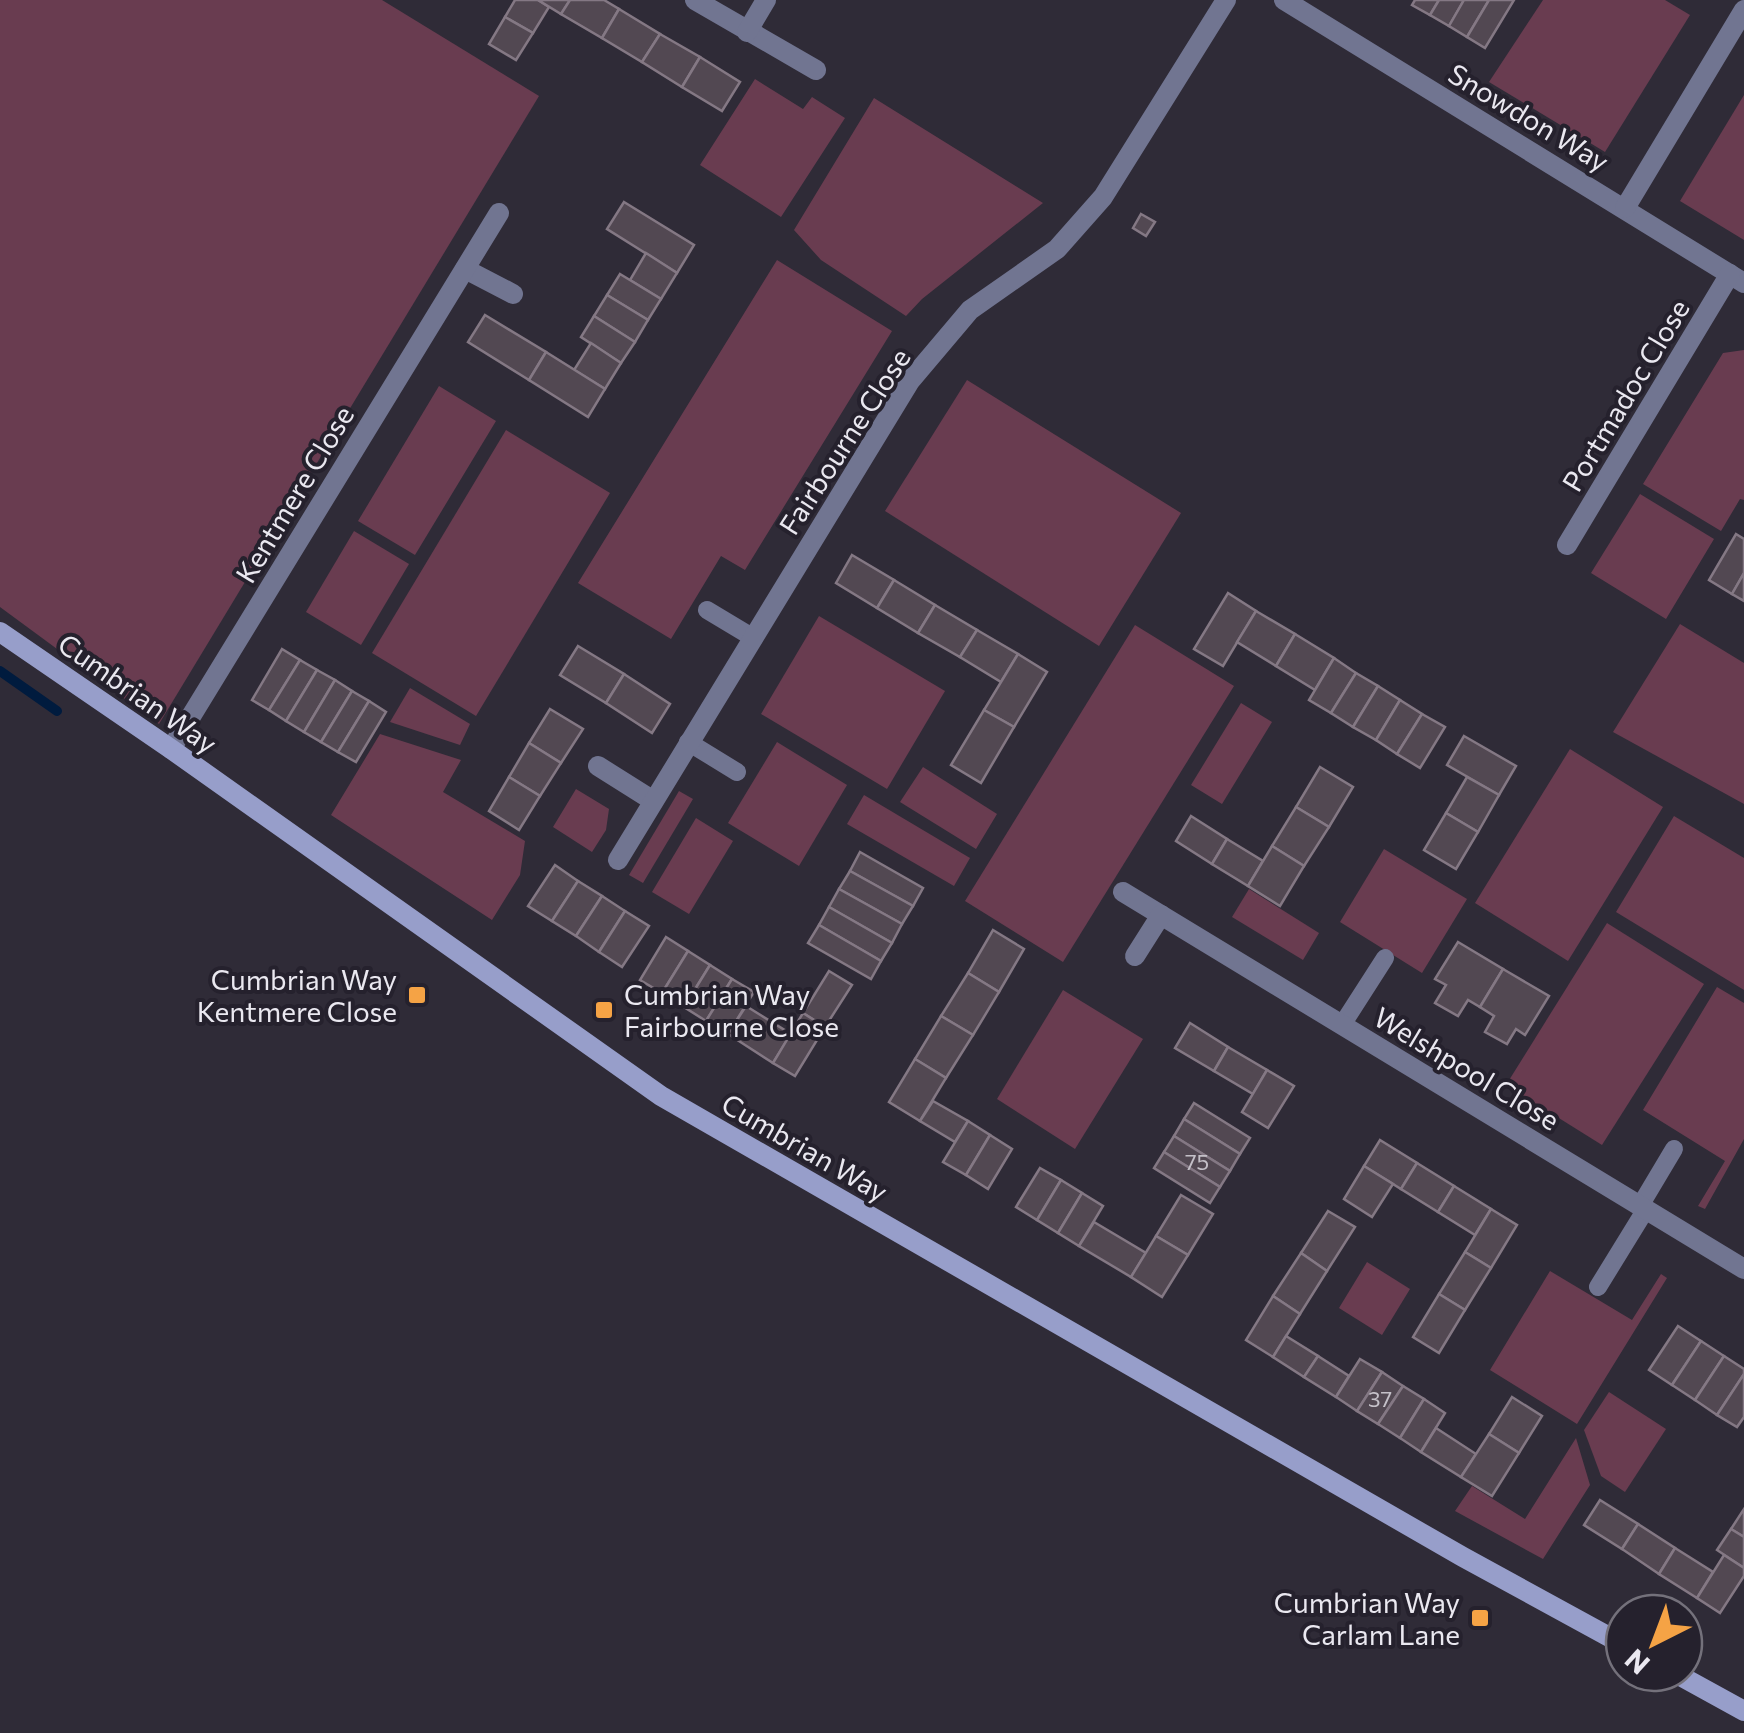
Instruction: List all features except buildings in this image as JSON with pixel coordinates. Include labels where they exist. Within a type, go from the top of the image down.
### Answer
[{"type":"street","points":[[694,0],[816,70]]},
{"type":"street","points":[[747,32],[766,0]]},
{"type":"street","name":"Fairbourne Close","points":[[618,860],[910,381],[970,310],[1057,249],[1103,197],[1226,0]]},
{"type":"street","name":"Snowdon Way","points":[[1284,0],[1737,278]]},
{"type":"street","points":[[1626,208],[1744,10]]},
{"type":"street","name":"Kentmere Close","points":[[171,748],[499,214]]},
{"type":"street","points":[[465,269],[513,294]]},
{"type":"street","name":"Portmadoc Close","points":[[1567,545],[1737,278]]},
{"type":"street","name":"Cumbrian Way","points":[[0,632],[171,748],[661,1096],[1463,1558],[1604,1634]]},
{"type":"street","points":[[598,766],[652,800]]},
{"type":"street","name":"Welshpool Close","points":[[1123,892],[1744,1269]]},
{"type":"street","points":[[1135,956],[1161,915]]},
{"type":"street","points":[[1704,1689],[1744,1711]]},
{"type":"lane","points":[[707,610],[752,637]]},
{"type":"lane","points":[[688,742],[737,772]]},
{"type":"lane","points":[[1342,1025],[1384,958]]},
{"type":"lane","points":[[1598,1287],[1674,1149]]},
{"type":"shaded area","points":[[0,0],[382,0],[539,96],[159,724],[0,607]]},
{"type":"shaded area","points":[[1543,0],[1665,0],[1690,15],[1605,152],[1489,82]]},
{"type":"shaded area","points":[[755,79],[803,109],[812,97],[845,118],[781,217],[700,165]]},
{"type":"shaded area","points":[[1744,95],[1744,240],[1680,201]]},
{"type":"shaded area","points":[[874,98],[1043,203],[906,316],[821,260],[794,230]]},
{"type":"shaded area","points":[[777,260],[892,331],[745,570],[721,556],[671,639],[578,583]]},
{"type":"shaded area","points":[[1744,350],[1744,500],[1740,499],[1721,531],[1643,484],[1723,353]]},
{"type":"shaded area","points":[[967,380],[1181,513],[1099,646],[885,511]]},
{"type":"shaded area","points":[[439,386],[496,421],[415,555],[358,521]]},
{"type":"shaded area","points":[[506,430],[610,493],[476,716],[372,653]]},
{"type":"shaded area","points":[[1640,494],[1714,539],[1666,619],[1591,573]]},
{"type":"shaded area","points":[[354,531],[409,564],[361,645],[306,612]]},
{"type":"shaded area","points":[[819,616],[945,691],[887,789],[761,714]]},
{"type":"shaded area","points":[[1680,624],[1744,663],[1744,804],[1613,732]]},
{"type":"shaded area","points":[[1135,625],[1234,686],[1063,962],[965,901]]},
{"type":"shaded area","points":[[410,688],[470,724],[460,745],[390,722]]},
{"type":"shaded area","points":[[1241,703],[1272,722],[1222,804],[1191,785]]},
{"type":"shaded area","points":[[380,734],[461,760],[443,792],[525,841],[520,875],[492,920],[331,815]]},
{"type":"shaded area","points":[[777,742],[847,785],[799,866],[728,823]]},
{"type":"shaded area","points":[[1570,749],[1663,807],[1568,961],[1475,903]]},
{"type":"shaded area","points":[[923,767],[997,814],[976,849],[900,802]]},
{"type":"shaded area","points":[[576,789],[609,809],[606,830],[592,852],[553,827]]},
{"type":"shaded area","points":[[679,791],[693,799],[643,883],[629,875]]},
{"type":"shaded area","points":[[864,795],[970,858],[954,886],[847,824]]},
{"type":"shaded area","points":[[1674,816],[1744,858],[1744,990],[1616,912]]},
{"type":"shaded area","points":[[696,818],[733,841],[689,914],[652,892]]},
{"type":"shaded area","points":[[1384,849],[1467,899],[1422,973],[1340,922]]},
{"type":"shaded area","points":[[1249,889],[1319,933],[1303,960],[1232,917]]},
{"type":"shaded area","points":[[1607,923],[1704,984],[1602,1145],[1506,1085]]},
{"type":"shaded area","points":[[1717,987],[1744,1003],[1744,1139],[1705,1209],[1698,1206],[1725,1161],[1643,1110]]},
{"type":"shaded area","points":[[1063,990],[1143,1039],[1075,1149],[997,1099]]},
{"type":"shaded area","points":[[1367,1262],[1410,1289],[1382,1335],[1339,1308]]},
{"type":"shaded area","points":[[1550,1271],[1632,1320],[1661,1274],[1667,1278],[1577,1424],[1490,1370]]},
{"type":"shaded area","points":[[1609,1392],[1666,1429],[1625,1492],[1601,1476],[1584,1430]]},
{"type":"shaded area","points":[[1576,1438],[1590,1485],[1543,1559],[1455,1511],[1472,1486],[1525,1519]]},
{"type":"waterway","points":[[0,671],[57,711]]},
{"type":"place","name":"Cumbrian Way Kentmere Close","points":[[417,995]]},
{"type":"place","name":"Cumbrian Way Fairbourne Close","points":[[604,1010]]},
{"type":"place","name":"Cumbrian Way Carlam Lane","points":[[1480,1618]]}]
